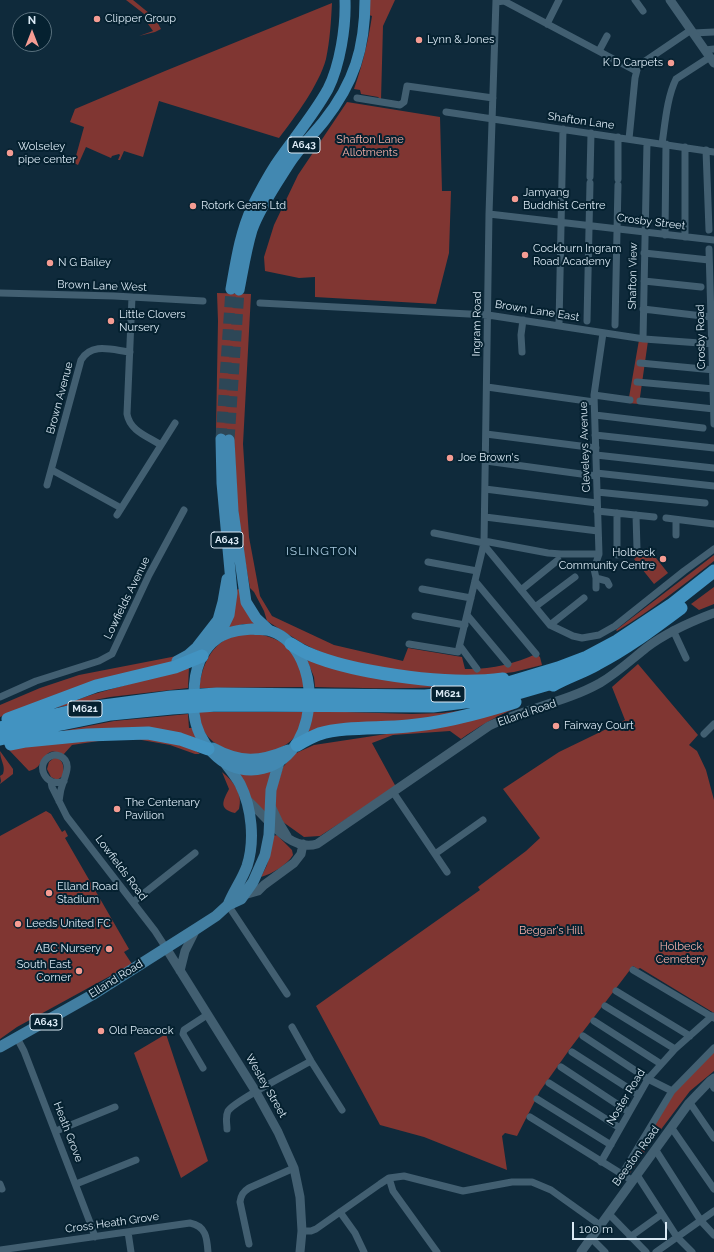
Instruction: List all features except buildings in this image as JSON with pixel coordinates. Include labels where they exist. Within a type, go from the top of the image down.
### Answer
[{"type":"highway","name":"A643","points":[[345,0],[345,24],[343,38],[328,88],[276,166],[252,206],[245,223],[239,245],[235,290],[253,229],[260,212],[290,162],[324,120],[345,91],[351,79],[363,37],[365,0]]},
{"type":"highway","name":"A643","points":[[218,638],[229,615],[232,594],[222,483],[225,440],[246,602],[256,618],[270,631]]},
{"type":"highway","points":[[161,670],[188,655],[197,647],[218,620],[228,573],[228,554]]},
{"type":"highway","name":"M621","points":[[558,675],[587,657],[617,642],[671,605],[714,571]]},
{"type":"highway","name":"M621","points":[[3,739],[81,709],[217,700],[336,700],[413,706],[456,704],[504,697],[558,675],[597,664],[640,639],[714,582]]},
{"type":"highway","points":[[291,644],[301,659],[307,678],[308,690],[307,720],[297,745],[279,762],[266,768],[250,770],[226,764],[207,746],[200,733],[194,714],[194,686],[198,666],[202,656],[218,638],[232,632],[242,630],[270,631],[281,636],[291,644],[307,653],[331,662],[389,675],[428,680],[492,681],[516,677],[558,675]]},
{"type":"highway","points":[[0,722],[96,686],[175,667],[202,656]]},
{"type":"highway","points":[[3,739],[26,741],[87,735],[148,733],[207,746],[223,754],[236,758],[255,760],[274,756],[314,736],[328,732],[408,726],[456,718],[494,709],[528,698],[558,675]]},
{"type":"main road","name":"Elland Road","points":[[0,1047],[92,995],[216,916],[228,905],[241,899],[254,882],[264,860],[270,823],[271,790],[279,762]]},
{"type":"main road","name":"Elland Road","points":[[226,764],[240,784],[246,799],[251,828],[250,854],[246,867],[228,905]]},
{"type":"street","points":[[547,24],[559,0]]},
{"type":"street","points":[[635,0],[643,11]]},
{"type":"street","points":[[496,1],[504,1],[636,71]]},
{"type":"street","name":"Ingram Road","points":[[460,646],[484,543],[489,214],[496,1]]},
{"type":"street","points":[[665,235],[664,144],[669,103],[676,79],[711,55],[692,31],[673,1]]},
{"type":"street","points":[[629,139],[636,71],[642,63],[692,31],[714,32]]},
{"type":"street","points":[[599,51],[607,36]]},
{"type":"street","points":[[357,98],[400,105],[404,99],[407,86],[493,98]]},
{"type":"street","name":"Shafton Lane","points":[[446,112],[714,152]]},
{"type":"street","points":[[559,325],[563,129]]},
{"type":"street","points":[[587,321],[591,133]]},
{"type":"street","points":[[615,325],[618,137]]},
{"type":"street","name":"Shafton View","points":[[643,339],[646,142]]},
{"type":"street","points":[[684,147],[685,237]]},
{"type":"street","points":[[706,150],[709,230]]},
{"type":"street","name":"Crosby Street","points":[[489,214],[714,240]]},
{"type":"street","name":"Crosby Road","points":[[709,249],[712,286],[711,317],[713,344],[714,424]]},
{"type":"street","points":[[644,253],[709,260]]},
{"type":"street","points":[[644,281],[701,287]]},
{"type":"street","name":"Brown Lane West","points":[[0,293],[132,297],[203,301]]},
{"type":"street","points":[[132,297],[127,414],[128,421],[132,427],[161,444]]},
{"type":"street","name":"Brown Lane East","points":[[260,303],[488,315],[643,339],[713,344]]},
{"type":"street","points":[[643,309],[711,317]]},
{"type":"street","points":[[522,352],[521,335],[523,320]]},
{"type":"street","name":"Cleveleys Avenue","points":[[596,588],[594,569],[597,558],[598,531],[594,398],[603,333]]},
{"type":"street","points":[[521,335],[530,336]]},
{"type":"street","name":"Brown Avenue","points":[[47,485],[81,360],[90,350],[98,348],[130,352]]},
{"type":"street","points":[[640,363],[713,370]]},
{"type":"street","points":[[637,382],[713,389]]},
{"type":"street","points":[[487,387],[594,398],[630,400]]},
{"type":"street","points":[[640,401],[714,409]]},
{"type":"street","points":[[595,415],[703,428]]},
{"type":"street","points":[[116,515],[175,423]]},
{"type":"street","points":[[486,434],[714,468]]},
{"type":"street","points":[[595,435],[714,448]]},
{"type":"street","points":[[486,462],[714,486]]},
{"type":"street","points":[[52,470],[121,508]]},
{"type":"street","points":[[485,489],[597,507],[616,513],[654,517]]},
{"type":"street","points":[[597,492],[705,504]]},
{"type":"street","name":"Lowfields Avenue","points":[[0,697],[36,681],[99,661],[112,654],[149,575],[184,510]]},
{"type":"street","points":[[616,513],[617,556]]},
{"type":"street","points":[[636,515],[637,549]]},
{"type":"street","points":[[485,517],[598,531]]},
{"type":"street","points":[[666,518],[714,524]]},
{"type":"street","points":[[676,520],[676,535]]},
{"type":"street","points":[[434,533],[484,543],[548,553],[597,558]]},
{"type":"street","points":[[484,543],[550,625],[573,636],[590,637],[599,635],[608,630],[714,549]]},
{"type":"street","points":[[521,590],[558,560]]},
{"type":"street","points":[[428,562],[477,571]]},
{"type":"street","points":[[535,607],[575,577]]},
{"type":"street","points":[[596,578],[607,581],[609,586]]},
{"type":"street","points":[[475,581],[532,653]]},
{"type":"street","points":[[422,589],[471,598]]},
{"type":"street","points":[[550,625],[584,598]]},
{"type":"street","name":"Elland Road","points":[[246,799],[278,831],[288,837],[303,844],[313,845],[321,842],[489,726],[506,718],[538,707],[552,704],[585,691],[623,668],[646,649],[673,630],[714,613]]},
{"type":"street","points":[[467,615],[508,664]]},
{"type":"street","points":[[415,616],[464,625]]},
{"type":"street","points":[[673,630],[686,658]]},
{"type":"street","points":[[409,644],[458,652],[460,646]]},
{"type":"street","points":[[460,646],[469,664],[477,669]]},
{"type":"street","points":[[497,662],[503,657]]},
{"type":"street","points":[[704,734],[713,728]]},
{"type":"street","name":"Lowfields Road","points":[[60,801],[61,787],[67,772],[66,763],[64,759],[58,755],[54,755],[49,756],[45,760],[42,768],[46,777],[51,782],[67,817],[133,902],[166,948]]},
{"type":"street","points":[[51,782],[64,782]]},
{"type":"street","points":[[393,792],[447,872]]},
{"type":"street","points":[[270,804],[288,837]]},
{"type":"street","points":[[435,854],[483,820]]},
{"type":"street","name":"Elland Road","points":[[244,895],[258,891],[264,885],[294,864],[301,854],[303,844]]},
{"type":"street","points":[[133,902],[195,853]]},
{"type":"street","points":[[228,905],[287,994]]},
{"type":"street","points":[[180,971],[184,951],[196,929]]},
{"type":"street","name":"Wesley Street","points":[[166,948],[256,1092],[278,1132],[294,1168],[300,1197],[302,1231],[300,1252]]},
{"type":"street","points":[[633,970],[713,1017]]},
{"type":"street","points":[[616,991],[690,1036]]},
{"type":"street","points":[[605,1006],[675,1049]]},
{"type":"street","points":[[203,1068],[183,1034],[184,1030],[207,1015]]},
{"type":"street","name":"Noster Road","points":[[602,1162],[648,1079],[675,1049],[713,1017]]},
{"type":"street","points":[[594,1021],[660,1064]]},
{"type":"street","points":[[292,1027],[342,1110]]},
{"type":"street","points":[[583,1036],[648,1079],[672,1091]]},
{"type":"street","name":"Heath Grove","points":[[17,1038],[24,1051],[56,1131],[95,1236]]},
{"type":"street","points":[[622,1174],[672,1091],[714,1048]]},
{"type":"street","points":[[572,1052],[639,1095]]},
{"type":"street","points":[[227,1129],[226,1117],[230,1108],[311,1060]]},
{"type":"street","points":[[561,1067],[629,1112]]},
{"type":"street","name":"Beeston Road","points":[[581,1252],[690,1103],[712,1082]]},
{"type":"street","points":[[549,1083],[620,1128]]},
{"type":"street","points":[[537,1099],[611,1145]]},
{"type":"street","points":[[690,1103],[714,1138]]},
{"type":"street","points":[[56,1131],[116,1107]]},
{"type":"street","points":[[530,1117],[622,1174],[635,1178],[677,1236],[692,1252]]},
{"type":"street","points":[[672,1127],[714,1189]]},
{"type":"street","points":[[655,1149],[701,1221],[714,1235]]},
{"type":"street","points":[[76,1184],[136,1160]]},
{"type":"street","points":[[249,1244],[240,1202],[241,1196],[244,1191],[249,1188],[294,1168]]},
{"type":"street","points":[[302,1231],[311,1231],[316,1229],[389,1178],[404,1176],[463,1191],[512,1182],[532,1182],[551,1190],[600,1225]]},
{"type":"street","points":[[389,1178],[393,1192],[437,1252]]},
{"type":"street","points":[[656,1252],[714,1211]]},
{"type":"street","points":[[340,1212],[355,1233],[364,1252]]},
{"type":"street","points":[[609,1214],[646,1252]]},
{"type":"street","points":[[630,1237],[662,1214]]},
{"type":"street","name":"Cross Heath Grove","points":[[0,1250],[190,1223],[200,1227],[206,1234],[208,1252]]},
{"type":"street","points":[[128,1232],[131,1252]]},
{"type":"street","points":[[591,1238],[605,1252]]},
{"type":"green space","points":[[126,0],[133,0],[155,18],[161,29],[139,36],[153,31],[148,24],[152,20]]},
{"type":"green space","points":[[369,0],[395,0],[383,26],[381,100],[378,97],[361,94],[360,90],[354,89],[363,61],[372,16],[369,15]]},
{"type":"green space","points":[[332,3],[331,24],[326,59],[323,69],[306,100],[279,138],[159,101],[143,157],[124,151],[120,160],[118,160],[119,154],[112,156],[111,158],[86,147],[78,165],[74,163],[84,127],[70,122],[75,109]]},
{"type":"green space","name":"Shafton Lane Allotments","points":[[347,102],[440,117],[442,191],[451,191],[449,253],[436,304],[315,297],[315,277],[299,278],[265,271],[264,257],[274,225],[298,175]]},
{"type":"green space","points":[[217,293],[251,294],[243,444],[249,537],[260,596],[272,616],[334,645],[403,661],[408,648],[462,657],[465,669],[501,666],[536,654],[540,657],[542,665],[514,672],[484,676],[450,676],[403,671],[328,656],[302,643],[267,621],[264,611],[254,592],[250,588],[241,538],[237,500],[234,440],[217,437]]},
{"type":"green space","points":[[639,340],[648,341],[639,404],[628,403]]},
{"type":"green space","points":[[648,548],[668,573],[654,584],[634,559]]},
{"type":"green space","points":[[714,555],[714,561],[678,589],[642,615],[617,631],[616,630]]},
{"type":"green space","points":[[714,587],[714,604],[699,610],[691,604]]},
{"type":"green space","points":[[239,589],[258,624],[243,624],[228,629],[236,590]]},
{"type":"green space","points":[[253,633],[269,637],[283,643],[293,653],[302,670],[305,687],[199,688],[205,664],[209,656],[219,644],[236,635]]},
{"type":"green space","points":[[304,653],[469,685],[412,688],[315,687],[314,677]]},
{"type":"green space","points":[[182,655],[183,658],[0,717],[0,705],[40,688],[79,675]]},
{"type":"green space","name":"Beggar's Hill","points":[[638,664],[698,735],[689,745],[697,751],[706,770],[714,800],[714,1013],[640,968],[638,969],[633,966],[540,1091],[517,1136],[505,1133],[502,1136],[507,1170],[424,1137],[380,1125],[316,1006],[480,890],[478,887],[526,851],[540,838],[503,789],[559,752],[625,720],[612,687]]},
{"type":"green space","points":[[189,667],[188,688],[110,697],[50,709],[94,694]]},
{"type":"green space","points":[[514,707],[514,709],[487,722],[461,739],[450,731],[393,735],[372,743],[396,787],[320,836],[304,837],[283,822],[276,811],[274,796],[283,767],[294,754],[314,745],[393,733]]},
{"type":"green space","points":[[482,708],[455,715],[308,733],[313,711],[412,714],[442,713]]},
{"type":"green space","points":[[199,712],[304,712],[299,730],[292,740],[286,745],[266,753],[245,755],[223,748],[208,737],[203,729]]},
{"type":"green space","points":[[188,714],[189,728],[192,728],[199,744],[187,739],[53,733],[114,721]]},
{"type":"green space","points":[[96,737],[164,739],[190,747],[200,754],[195,754],[170,745],[136,739],[105,740],[72,745],[63,755],[51,752],[38,767],[29,771],[8,749],[27,744]]},
{"type":"green space","points":[[0,751],[13,769],[13,774],[0,784],[0,776],[3,774],[4,768]]},
{"type":"green space","points":[[55,757],[62,762],[63,767],[63,776],[57,780],[51,777],[47,769],[49,762]]},
{"type":"green space","points":[[274,770],[265,815],[251,799],[237,772],[256,773]]},
{"type":"green space","points":[[222,772],[234,784],[239,793],[239,809],[235,813],[226,809],[223,804],[229,789]]},
{"type":"green space","name":"Elland Road Stadium","points":[[46,811],[51,814],[62,832],[65,830],[68,836],[65,838],[129,949],[124,952],[132,964],[17,1027],[0,1039],[0,836]]},
{"type":"green space","points":[[277,835],[292,850],[293,855],[279,869],[261,877],[267,865],[273,836]]},
{"type":"green space","points":[[166,1034],[208,1161],[181,1178],[134,1053]]},
{"type":"green space","points":[[714,1051],[714,1071],[690,1091],[630,1173],[628,1172],[670,1096]]},
{"type":"tunnel","points":[[221,439],[231,289]]},
{"type":"tunnel","points":[[229,440],[239,290]]},
{"type":"place","name":"Clipper Group","points":[[97,19]]},
{"type":"place","name":"Lynn & Jones","points":[[419,40]]},
{"type":"place","name":"K D Carpets","points":[[671,63]]},
{"type":"place","name":"Wolseley pipe center","points":[[10,153]]},
{"type":"place","name":"Jamyang Buddhist Centre","points":[[515,199]]},
{"type":"place","name":"Rotork Gears Ltd","points":[[193,206]]},
{"type":"place","name":"Cockburn Ingram Road Academy","points":[[525,255]]},
{"type":"place","name":"N G Bailey","points":[[50,263]]},
{"type":"place","name":"Little Clovers Nursery","points":[[111,321]]},
{"type":"place","name":"Joe Brown's","points":[[450,458]]},
{"type":"place","name":"Holbeck Community Centre","points":[[663,559]]},
{"type":"place","name":"Fairway Court","points":[[556,726]]},
{"type":"place","name":"The Centenary Pavilion","points":[[117,809]]},
{"type":"place","name":"Elland Road Stadium","points":[[49,893]]},
{"type":"place","name":"Leeds United FC","points":[[18,924]]},
{"type":"place","name":"ABC Nursery","points":[[109,949]]},
{"type":"place","name":"South East Corner","points":[[79,971]]},
{"type":"place","name":"Old Peacock","points":[[101,1031]]},
{"type":"district","name":"ISLINGTON","points":[[322,551]]},
{"type":"park label","name":"Holbeck Cemetery","points":[[681,953]]}]
